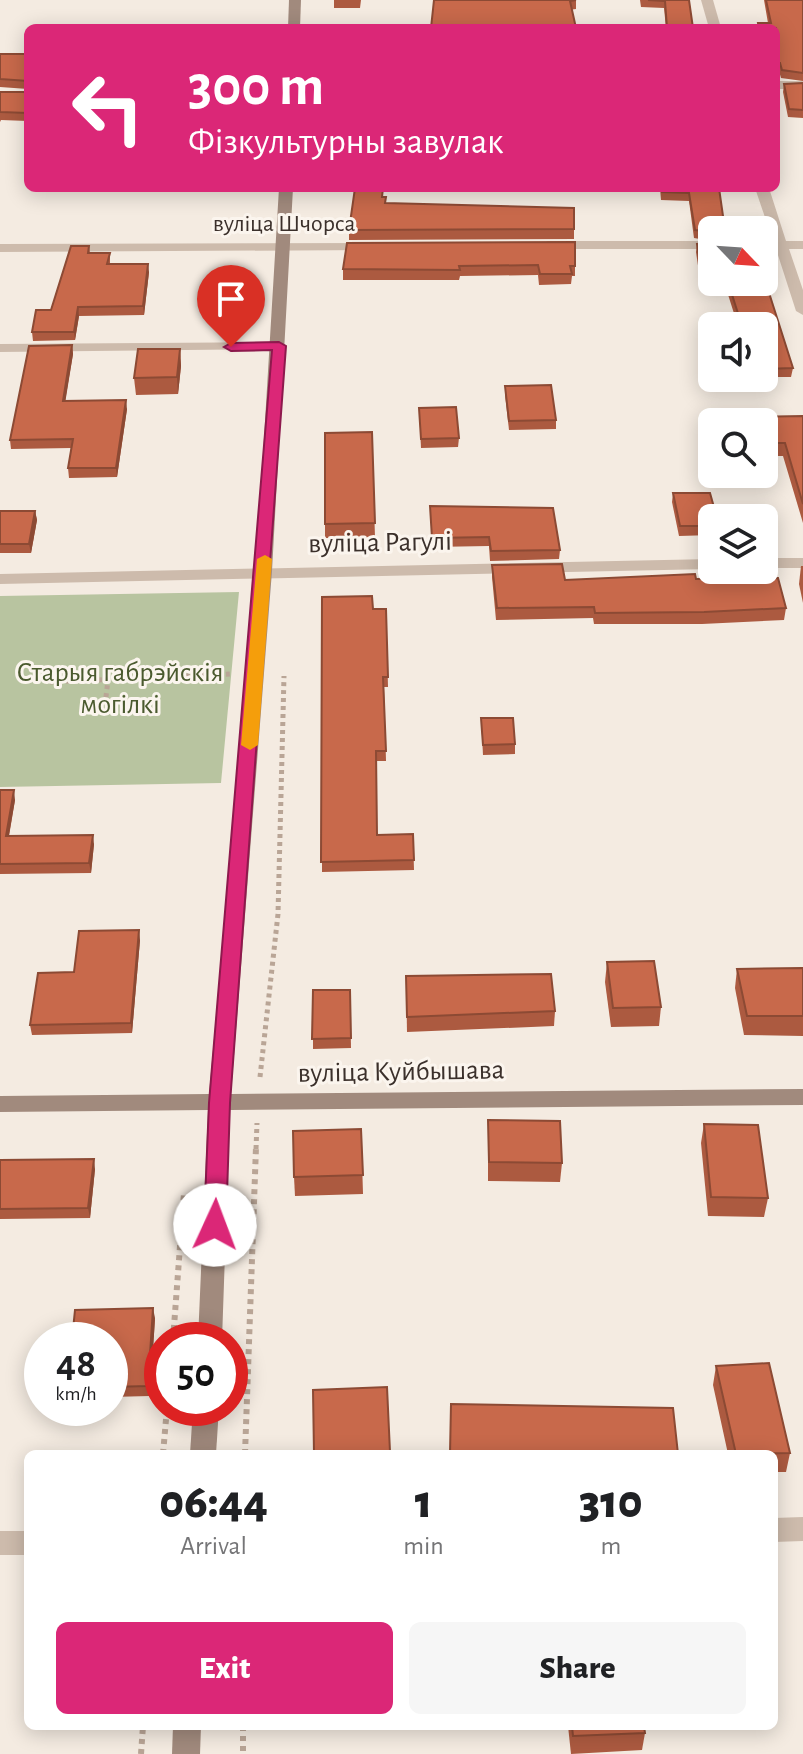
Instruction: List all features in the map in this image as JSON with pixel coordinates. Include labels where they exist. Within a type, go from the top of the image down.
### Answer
[{"type":"main road","points":[[294,24],[295,0]]},
{"type":"main road","points":[[211,1322],[219,1103],[264,571],[286,192]]},
{"type":"main road","name":"вуліца Куйбышава","points":[[0,1104],[803,1097]]},
{"type":"main road","points":[[203,1450],[205,1426]]},
{"type":"main road","points":[[186,1754],[187,1730]]},
{"type":"street","points":[[707,0],[714,24]]},
{"type":"street","points":[[780,85],[803,85]]},
{"type":"street","points":[[763,192],[766,216]]},
{"type":"street","name":"вуліца Шчорса","points":[[0,248],[393,245]]},
{"type":"street","points":[[537,245],[698,245]]},
{"type":"street","points":[[778,245],[803,245]]},
{"type":"street","points":[[778,259],[803,311]]},
{"type":"street","points":[[0,348],[279,346]]},
{"type":"street","points":[[778,563],[803,563]]},
{"type":"street","name":"вуліца Рагулі","points":[[0,579],[264,571],[698,564]]},
{"type":"street","points":[[778,1530],[803,1529]]},
{"type":"street","points":[[0,1543],[24,1543]]},
{"type":"path","points":[[245,1450],[259,1104],[278,914],[284,666]]},
{"type":"path","points":[[50,682],[240,674]]},
{"type":"path","points":[[104,713],[108,680]]},
{"type":"path","points":[[163,1450],[165,1426]]},
{"type":"path","points":[[141,1754],[143,1730]]},
{"type":"path","points":[[243,1730],[243,1754]]},
{"type":"green space","name":"Старыя габрэйскія могілкі","points":[[239,592],[221,783],[0,787],[0,596]]},
{"type":"building","points":[[434,0],[576,0],[570,1],[575,24],[431,24]]},
{"type":"building","points":[[648,0],[689,0],[692,24],[667,24],[665,1]]},
{"type":"building","points":[[766,0],[803,0],[803,73],[782,70],[780,24],[758,23],[771,23]]},
{"type":"building","points":[[0,54],[24,54],[24,81],[0,79]]},
{"type":"building","points":[[803,83],[803,110],[789,109],[784,84]]},
{"type":"building","points":[[0,92],[24,92],[24,113],[0,112]]},
{"type":"building","points":[[354,192],[383,192],[385,203],[574,208],[574,229],[349,230]]},
{"type":"building","points":[[662,192],[720,192],[723,216],[698,216],[698,230],[695,230],[689,193]]},
{"type":"building","points":[[575,242],[575,266],[570,266],[572,274],[540,274],[538,265],[459,266],[460,270],[343,269],[347,243]]},
{"type":"building","points":[[71,246],[89,246],[88,253],[110,253],[107,264],[148,264],[143,306],[78,307],[74,332],[32,332],[36,310],[51,310]]},
{"type":"building","points":[[732,296],[770,296],[775,312],[738,312]]},
{"type":"building","points":[[778,321],[793,368],[778,369]]},
{"type":"building","points":[[72,345],[63,401],[126,400],[116,468],[68,468],[73,439],[10,440],[29,346]]},
{"type":"building","points":[[138,349],[180,349],[177,377],[134,378]]},
{"type":"building","points":[[551,385],[556,420],[509,421],[505,386]]},
{"type":"building","points":[[456,407],[459,438],[421,439],[419,408]]},
{"type":"building","points":[[778,416],[803,416],[803,504],[785,443],[778,443]]},
{"type":"building","points":[[372,432],[375,523],[325,524],[325,433]]},
{"type":"building","points":[[673,493],[710,493],[713,504],[698,504],[698,526],[680,526]]},
{"type":"building","points":[[430,506],[553,508],[560,550],[491,551],[489,537],[432,538]]},
{"type":"building","points":[[0,511],[35,511],[29,544],[0,544]]},
{"type":"building","points":[[562,564],[565,580],[695,574],[698,584],[778,584],[778,578],[786,608],[595,613],[594,607],[497,608],[492,565]]},
{"type":"building","points":[[372,596],[373,609],[386,609],[388,677],[383,677],[386,751],[376,751],[377,835],[413,834],[414,860],[321,862],[322,597]]},
{"type":"building","points":[[481,718],[513,718],[515,744],[483,745]]},
{"type":"building","points":[[0,790],[14,790],[6,836],[93,835],[89,863],[0,864]]},
{"type":"building","points":[[139,930],[131,1023],[30,1025],[38,973],[74,972],[79,931]]},
{"type":"building","points":[[654,961],[661,1007],[613,1008],[607,962]]},
{"type":"building","points":[[803,968],[803,1016],[747,1016],[737,969]]},
{"type":"building","points":[[551,974],[555,1011],[407,1017],[406,976]]},
{"type":"building","points":[[313,990],[350,990],[351,1038],[312,1039]]},
{"type":"building","points":[[488,1120],[560,1121],[562,1163],[489,1162]]},
{"type":"building","points":[[704,1124],[758,1125],[768,1198],[711,1197]]},
{"type":"building","points":[[361,1129],[363,1175],[294,1177],[293,1131]]},
{"type":"building","points":[[94,1159],[88,1208],[0,1209],[0,1160]]},
{"type":"building","points":[[153,1308],[152,1322],[144,1322],[144,1386],[128,1387],[128,1322],[74,1322],[75,1310]]},
{"type":"building","points":[[769,1363],[790,1453],[735,1450],[716,1366]]},
{"type":"building","points":[[387,1387],[390,1450],[314,1450],[313,1390]]},
{"type":"building","points":[[451,1404],[673,1408],[678,1450],[450,1450]]},
{"type":"building","points":[[572,1730],[645,1730],[645,1733],[573,1736]]},
{"type":"slow traffic","points":[[250,745],[265,559]]},
{"type":"route","points":[[215,1225],[219,1103],[264,571],[279,346],[231,347]]}]
